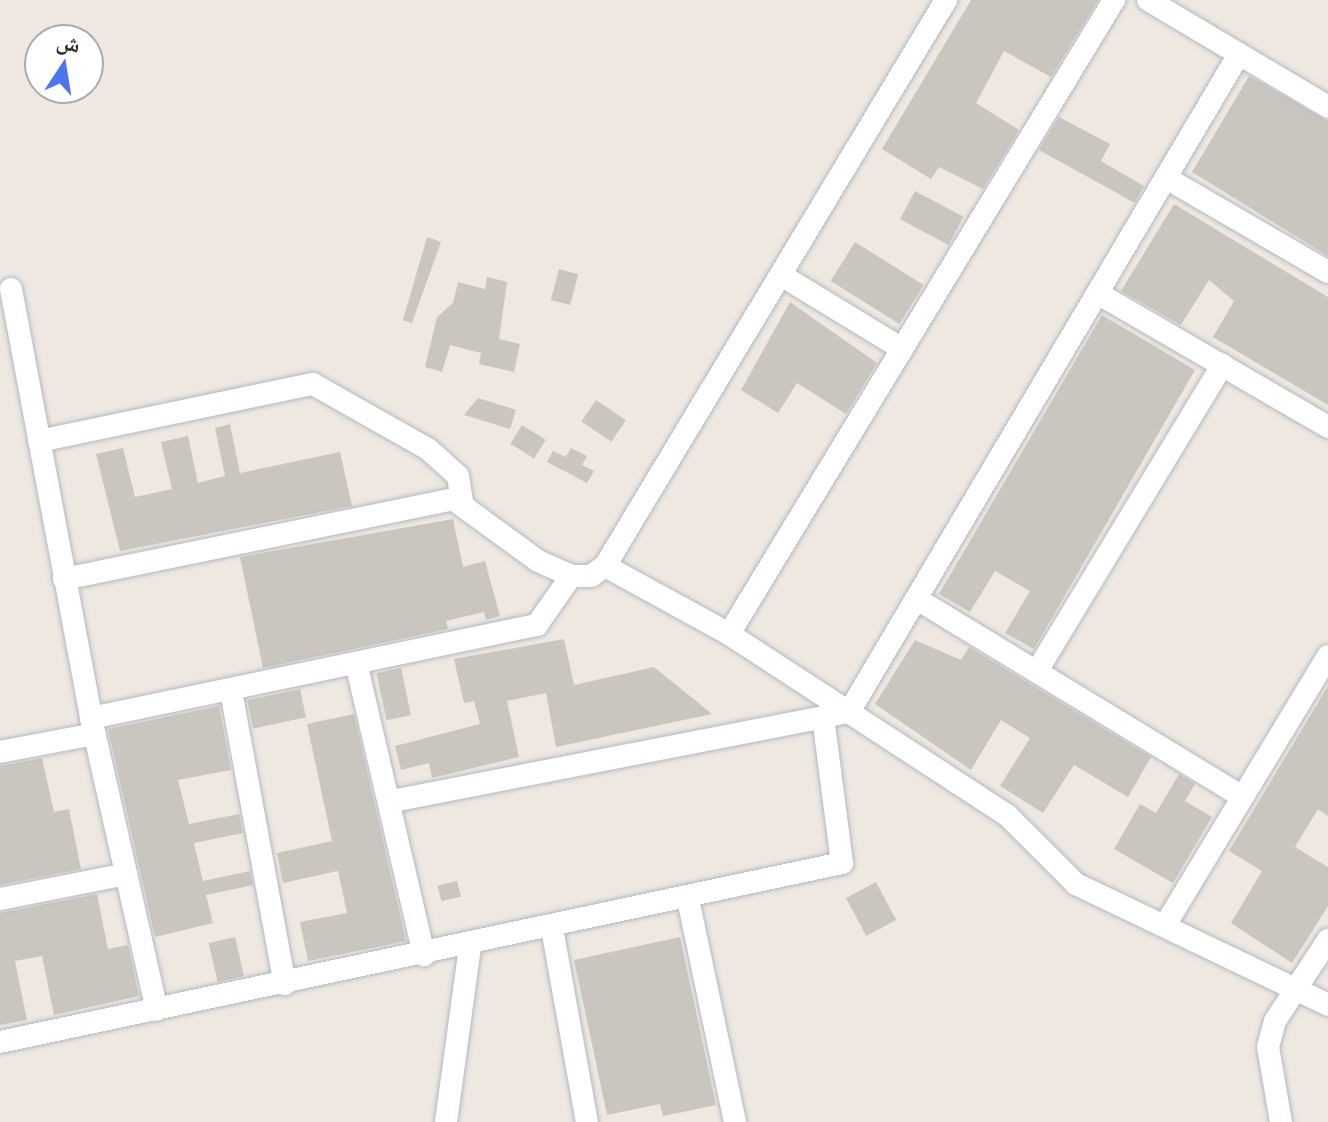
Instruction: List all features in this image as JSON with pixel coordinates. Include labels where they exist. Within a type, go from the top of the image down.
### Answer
[{"type":"street","points":[[0,752],[231,691],[357,667],[537,625],[571,576],[605,566],[946,0]]},
{"type":"street","points":[[729,634],[1114,0]]},
{"type":"street","points":[[1148,0],[1328,107]]},
{"type":"street","points":[[392,801],[849,712],[1168,179],[1239,54]]},
{"type":"street","points":[[1168,179],[1328,272]]},
{"type":"street","points":[[781,275],[902,349]]},
{"type":"street","points":[[11,289],[92,726],[157,1010]]},
{"type":"street","points":[[1099,294],[1328,427]]},
{"type":"street","points":[[1037,671],[1222,365]]},
{"type":"street","points":[[39,441],[313,384],[428,449],[458,476],[462,501],[538,561],[571,576]]},
{"type":"street","points":[[64,579],[462,501]]},
{"type":"street","points":[[605,566],[729,634],[1007,815],[1076,884],[1167,922],[1229,962],[1299,988],[1328,1005]]},
{"type":"street","points":[[917,599],[1243,797]]},
{"type":"street","points":[[1167,922],[1328,656]]},
{"type":"street","points":[[357,667],[392,801],[424,955]]},
{"type":"street","points":[[231,691],[285,984]]},
{"type":"street","points":[[0,1042],[470,946],[842,863],[823,717]]},
{"type":"street","points":[[0,899],[126,874]]},
{"type":"street","points":[[688,899],[735,1122]]},
{"type":"street","points":[[552,928],[587,1122]]},
{"type":"street","points":[[1281,1122],[1268,1047],[1275,1021],[1328,940]]},
{"type":"street","points":[[446,1122],[470,946]]},
{"type":"building","points":[[971,0],[1098,0],[1051,77],[1004,51],[976,103],[1019,130],[983,189],[939,167],[931,179],[882,149]]},
{"type":"building","points":[[1249,76],[1328,121],[1328,256],[1192,172]]},
{"type":"building","points":[[1059,117],[1110,144],[1101,161],[1144,186],[1135,203],[1039,150]]},
{"type":"building","points":[[915,191],[964,217],[949,245],[900,219]]},
{"type":"building","points":[[1174,204],[1328,297],[1328,405],[1213,337],[1234,301],[1209,280],[1181,325],[1121,291]]},
{"type":"building","points":[[427,237],[441,242],[412,323],[403,320]]},
{"type":"building","points":[[855,242],[924,285],[899,324],[831,281]]},
{"type":"building","points":[[559,269],[578,274],[570,305],[551,300]]},
{"type":"building","points":[[487,277],[507,282],[499,339],[520,344],[514,372],[479,364],[481,353],[450,345],[442,372],[425,367],[437,317],[453,303],[458,282],[485,289]]},
{"type":"building","points":[[790,302],[877,363],[846,414],[797,383],[778,413],[741,390]]},
{"type":"building","points":[[1102,315],[1195,370],[1034,649],[1005,633],[1030,591],[995,571],[970,612],[939,594]]},
{"type":"building","points":[[478,398],[516,410],[510,429],[464,415]]},
{"type":"building","points":[[596,400],[626,420],[611,442],[581,422]]},
{"type":"building","points":[[230,424],[240,473],[340,452],[352,506],[120,551],[96,454],[123,448],[135,497],[172,489],[161,442],[188,436],[198,483],[225,476],[215,428]]},
{"type":"building","points":[[522,425],[546,440],[534,458],[510,444]]},
{"type":"building","points":[[571,448],[587,456],[582,465],[594,471],[587,483],[547,462],[553,451],[566,457]]},
{"type":"building","points":[[453,519],[463,567],[485,561],[500,616],[486,620],[484,612],[446,621],[448,629],[263,668],[240,557]]},
{"type":"building","points":[[564,639],[574,685],[654,667],[712,714],[556,747],[546,693],[507,701],[519,757],[432,778],[429,763],[401,770],[395,746],[480,724],[474,701],[464,703],[454,659]]},
{"type":"building","points":[[915,640],[961,660],[969,647],[1151,757],[1128,797],[1074,765],[1043,813],[1000,786],[1030,738],[1001,720],[971,770],[875,704]]},
{"type":"building","points":[[401,668],[411,715],[387,720],[377,673]]},
{"type":"building","points":[[1328,686],[1328,816],[1318,809],[1295,847],[1328,867],[1328,906],[1292,963],[1231,923],[1262,871],[1229,851]]},
{"type":"building","points":[[300,689],[306,717],[253,729],[247,700]]},
{"type":"building","points":[[219,706],[231,770],[178,780],[189,824],[239,814],[243,833],[194,843],[203,881],[250,871],[253,885],[206,895],[213,923],[155,937],[108,729]]},
{"type":"building","points":[[354,714],[406,941],[308,961],[300,922],[347,913],[338,871],[283,883],[277,853],[332,841],[307,724]]},
{"type":"building","points":[[42,758],[54,812],[69,809],[81,869],[0,885],[0,766]]},
{"type":"building","points":[[1179,774],[1195,784],[1185,801],[1212,817],[1173,883],[1114,849],[1140,804],[1156,813]]},
{"type":"building","points":[[457,881],[461,897],[441,901],[438,886]]},
{"type":"building","points":[[876,882],[896,920],[866,936],[846,898]]},
{"type":"building","points":[[97,894],[108,949],[128,945],[139,996],[54,1015],[42,956],[15,961],[27,1020],[0,1025],[0,913]]},
{"type":"building","points":[[235,937],[244,976],[218,982],[209,943]]},
{"type":"building","points":[[680,937],[716,1105],[663,1116],[660,1104],[607,1115],[574,960]]}]
